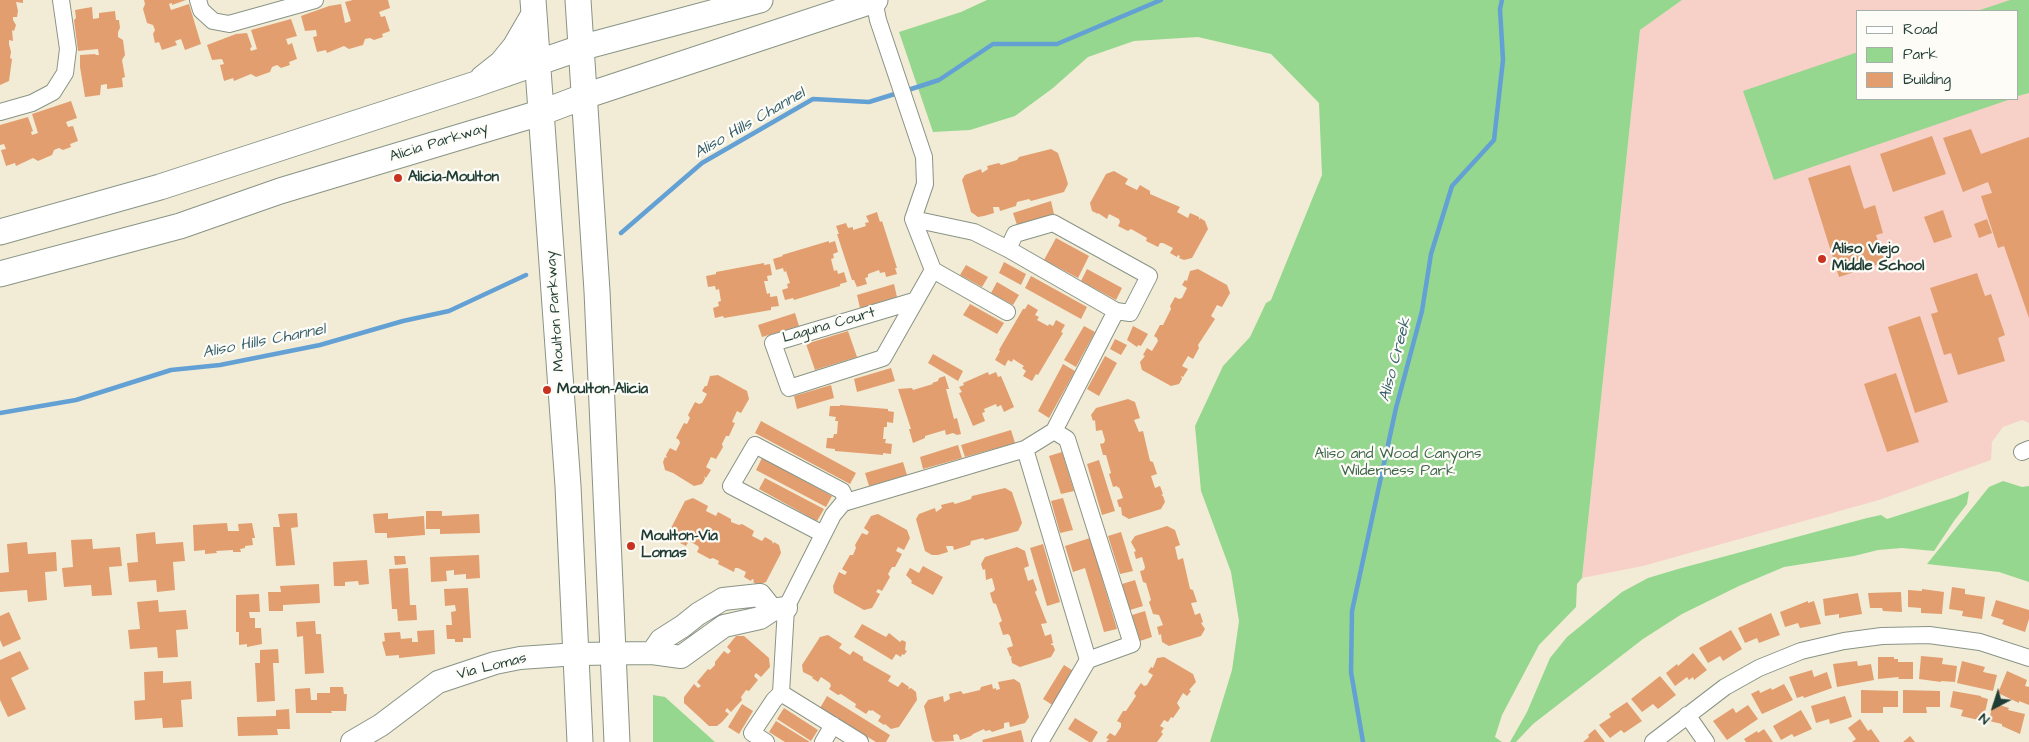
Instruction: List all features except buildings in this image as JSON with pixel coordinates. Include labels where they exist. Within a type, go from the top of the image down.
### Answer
[{"type":"main road","points":[[578,0],[597,300],[617,742]]},
{"type":"main road","points":[[0,232],[160,187],[473,85],[580,48],[760,0]]},
{"type":"main road","name":"Alicia Parkway","points":[[0,274],[180,226],[280,191],[543,112],[585,96],[874,0]]},
{"type":"main road","points":[[473,85],[502,63],[515,47],[533,8]]},
{"type":"main road","name":"Moulton Parkway","points":[[533,8],[543,112],[577,654],[580,742]]},
{"type":"street","points":[[0,112],[32,103],[53,92],[65,74],[68,49],[61,0]]},
{"type":"street","points":[[198,0],[201,10],[213,21],[229,24],[312,0]]},
{"type":"street","points":[[874,0],[878,20],[922,153],[926,184],[914,219],[933,270],[1007,312]]},
{"type":"street","points":[[914,219],[974,232],[1008,249],[1116,311],[1130,312],[1149,276],[1053,223],[1015,234],[1008,249]]},
{"type":"street","name":"Laguna Court","points":[[914,301],[773,343],[789,388],[883,358],[933,270]]},
{"type":"street","points":[[766,742],[752,733],[774,700],[781,693],[779,609],[833,515],[844,503],[1024,449],[1054,431],[1116,311]]},
{"type":"street","points":[[1040,742],[1088,660],[1132,644],[1067,439],[1054,431]]},
{"type":"street","points":[[823,534],[731,486],[755,445],[842,491],[847,502]]},
{"type":"street","points":[[1024,449],[1088,660]]},
{"type":"street","name":"Via Lomas","points":[[352,742],[382,725],[438,682],[495,663],[520,658],[577,654],[652,653],[682,657],[724,626],[760,618],[779,609]]},
{"type":"street","points":[[1653,742],[1725,688],[1759,668],[1801,651],[1844,641],[1882,636],[1929,635],[1980,642],[2029,658]]},
{"type":"street","points":[[781,693],[860,742]]},
{"type":"street","points":[[1687,715],[1706,742]]},
{"type":"street","points":[[823,742],[833,725]]},
{"type":"shaded area","name":"Aliso Viejo Middle School","points":[[1682,0],[2029,0],[2029,423],[2022,420],[2003,427],[1992,442],[1991,460],[1879,500],[1643,566],[1582,578],[1640,30]]},
{"type":"green space","name":"Aliso and Wood Canyons Wilderness Park","points":[[987,0],[1682,0],[1640,30],[1582,578],[1577,584],[1576,607],[1539,645],[1502,715],[1495,737],[1502,742],[1210,742],[1232,670],[1239,621],[1231,572],[1201,491],[1195,426],[1223,366],[1250,337],[1266,303],[1271,300],[1322,175],[1319,103],[1271,54],[1198,37],[1134,41],[1088,57],[1053,88],[1015,116],[970,130],[933,132],[899,32],[961,12]]},
{"type":"green space","points":[[2010,0],[2029,0],[2029,93],[2019,96],[2019,10],[1980,10]]},
{"type":"green space","points":[[1856,53],[1856,100],[2008,100],[1774,180],[1743,91]]},
{"type":"green space","points":[[2003,481],[2022,487],[2029,486],[2029,582],[1999,572],[1927,564],[1989,487]]},
{"type":"green space","points":[[1969,491],[1967,504],[1934,551],[1902,548],[1878,550],[1854,556],[1784,567],[1739,586],[1682,614],[1643,639],[1533,724],[1516,742],[1510,742],[1527,712],[1550,658],[1567,637],[1622,592],[1648,578],[1678,569],[1867,518],[1881,515],[1887,519]]},
{"type":"green space","points":[[653,695],[665,697],[715,742],[653,742]]},
{"type":"waterway","name":"Aliso Hills Channel","points":[[905,91],[939,80],[993,44],[1057,44],[1161,0]]},
{"type":"waterway","name":"Aliso Creek","points":[[1363,742],[1351,672],[1352,611],[1396,408],[1422,311],[1431,254],[1452,186],[1494,140],[1503,60],[1500,9],[1502,0]]},
{"type":"waterway","name":"Aliso Hills Channel","points":[[621,233],[702,163],[813,99],[869,102],[898,93]]},
{"type":"waterway","name":"Aliso Hills Channel","points":[[0,413],[76,400],[171,370],[220,365],[320,345],[403,321],[449,311],[526,275]]},
{"type":"place","name":"Alicia-Moulton","points":[[398,178]]},
{"type":"place","name":"Aliso Viejo Middle School","points":[[1822,259]]},
{"type":"place","name":"Moulton-Alicia","points":[[547,390]]},
{"type":"place","name":"Moulton-Via Lomas","points":[[631,546]]}]
